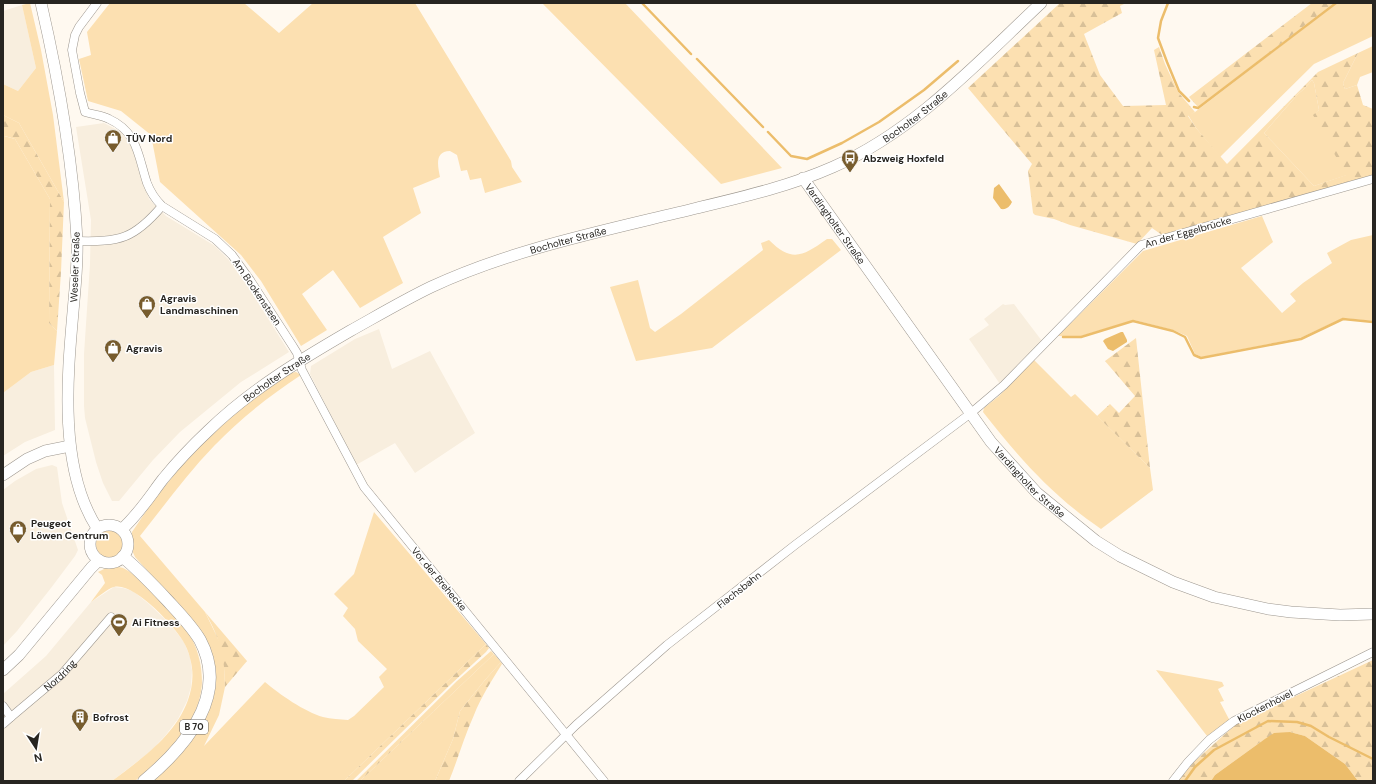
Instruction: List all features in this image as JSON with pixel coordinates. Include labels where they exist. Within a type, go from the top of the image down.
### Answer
[{"type":"main road","name":"B 70","points":[[123,558],[144,576],[188,623],[202,645],[209,667],[210,676],[205,704],[190,735],[173,754],[144,781]]},
{"type":"street","name":"Weseler Straße","points":[[41,3],[65,127],[71,170],[77,241],[68,402],[70,446],[82,499],[89,516],[97,528]]},
{"type":"street","name":"Am Bookensteen","points":[[98,3],[79,27],[72,50],[83,105],[86,112],[99,115],[120,124],[130,135],[138,148],[147,184],[156,200],[162,206],[215,240],[232,255],[278,322],[297,353],[300,361]]},
{"type":"street","name":"Bocholter Straße","points":[[122,529],[133,518],[186,454],[215,424],[254,392],[300,361],[412,296],[473,269],[539,248],[725,202],[803,178],[832,167],[886,138],[910,121],[951,87],[1042,3]]},
{"type":"street","name":"Vardingholter Straße","points":[[803,178],[991,442],[1037,493],[1096,541],[1126,559],[1173,582],[1214,597],[1291,612],[1340,615],[1373,614]]},
{"type":"street","name":"An der Eggelbrücke","points":[[971,414],[1004,385],[1141,245],[1373,179]]},
{"type":"street","points":[[77,241],[113,240],[134,233],[149,221],[162,206]]},
{"type":"street","name":"Vor der Brehecke","points":[[300,361],[302,370],[364,487],[604,781]]},
{"type":"street","name":"Flachsbahn","points":[[519,781],[566,735],[667,645],[795,545],[971,414]]},
{"type":"street","points":[[3,475],[27,459],[45,451],[70,446]]},
{"type":"street","points":[[109,524],[122,529],[128,540],[128,546],[123,558],[111,563],[105,563],[94,556],[91,551],[90,539],[97,528],[109,524]]},
{"type":"street","points":[[3,670],[19,655],[99,560]]},
{"type":"street","name":"Nordring","points":[[3,724],[62,674],[111,618]]},
{"type":"street","name":"Klockenhövel","points":[[1173,781],[1188,762],[1209,740],[1234,722],[1373,652]]},
{"type":"street","points":[[3,706],[12,717]]},
{"type":"shaded area","points":[[22,5],[36,68],[18,91],[3,84],[3,11]]},
{"type":"shaded area","points":[[104,123],[121,132],[132,146],[149,199],[166,216],[215,246],[228,259],[250,290],[289,352],[241,382],[180,432],[153,460],[119,501],[112,501],[103,483],[85,418],[84,406],[84,354],[90,264],[91,220],[76,127]]},
{"type":"shaded area","points":[[999,184],[1012,202],[1005,209],[1001,209],[993,198],[994,188]]},
{"type":"shaded area","points":[[1003,304],[1014,304],[1042,341],[1000,384],[969,339],[989,325],[984,319]]},
{"type":"shaded area","points":[[379,329],[392,369],[430,351],[475,433],[415,473],[395,443],[356,465],[310,374],[311,366],[355,339]]},
{"type":"shaded area","points":[[1123,332],[1127,342],[1113,351],[1108,349],[1103,341]]},
{"type":"shaded area","points":[[54,365],[55,430],[25,442],[3,456],[3,393],[31,372]]},
{"type":"shaded area","points":[[52,465],[57,467],[62,503],[78,550],[51,588],[17,631],[3,646],[3,490],[36,469]]},
{"type":"shaded area","points":[[114,587],[133,591],[170,624],[184,642],[190,657],[192,670],[191,687],[187,701],[178,719],[151,751],[112,781],[3,781],[3,694],[46,656],[91,602]]},
{"type":"shaded area","points":[[1290,732],[1305,736],[1345,764],[1358,781],[1211,781],[1215,775],[1274,733]]},
{"type":"green space","points":[[30,3],[41,50],[53,115],[64,202],[19,123],[3,115],[3,84],[18,91],[36,68],[22,5]]},
{"type":"green space","points":[[110,3],[244,3],[279,33],[313,3],[415,3],[511,161],[512,167],[522,182],[485,193],[481,178],[470,180],[467,170],[461,171],[457,155],[450,151],[441,154],[438,160],[440,177],[413,188],[421,213],[383,237],[403,283],[360,308],[333,270],[302,294],[327,330],[301,346],[261,281],[241,255],[160,182],[151,135],[121,111],[88,101],[79,59],[91,55],[87,32]]},
{"type":"green space","points":[[542,3],[625,3],[782,168],[721,184]]},
{"type":"green space","points":[[1060,3],[1126,3],[1120,6],[1122,13],[1084,34],[1100,75],[1123,106],[1166,105],[1154,50],[1159,47],[1178,92],[1195,112],[1188,116],[1196,128],[1227,164],[1318,72],[1358,53],[1343,83],[1345,89],[1357,85],[1363,105],[1373,109],[1373,175],[1162,235],[1152,228],[1137,244],[1054,219],[1035,215],[1033,213],[1028,171],[1032,164],[968,88]],"holes":[[[1312,80],[1314,83],[1319,110],[1313,115],[1346,175],[1314,186],[1264,133]]]},
{"type":"green space","points":[[1312,3],[1334,3],[1198,107],[1189,97]]},
{"type":"green space","points":[[1337,3],[1373,3],[1373,36],[1314,64],[1220,157],[1196,128],[1188,115],[1195,112]]},
{"type":"green space","points":[[1373,46],[1373,72],[1360,77],[1357,85],[1345,89],[1343,83],[1358,53]]},
{"type":"green space","points":[[1312,80],[1314,83],[1319,110],[1314,115],[1347,175],[1314,186],[1264,133]]},
{"type":"green space","points":[[3,115],[19,123],[64,202],[57,331],[49,323],[50,199],[15,139],[5,136],[3,137]]},
{"type":"green space","points":[[3,137],[15,139],[50,199],[49,323],[57,331],[54,365],[31,372],[3,393]]},
{"type":"green space","points":[[1262,216],[1273,242],[1241,268],[1282,313],[1296,301],[1290,294],[1332,263],[1327,253],[1351,240],[1373,235],[1373,321],[1343,318],[1300,338],[1202,357],[1195,354],[1187,336],[1173,330],[1134,320],[1081,336],[1058,336],[1143,251]]},
{"type":"green space","points":[[827,239],[832,239],[841,250],[712,348],[636,361],[610,287],[638,280],[650,328],[655,332],[681,314],[763,250],[761,243],[769,240],[784,252],[798,254],[811,250]]},
{"type":"green space","points":[[1136,338],[1150,468],[1097,416],[1110,404],[1119,413],[1135,396],[1105,361]]},
{"type":"green space","points":[[1034,360],[1071,397],[1075,394],[1150,468],[1153,490],[1101,529],[1052,490],[1024,461],[983,412],[984,408],[999,396]]},
{"type":"green space","points":[[296,372],[301,375],[255,408],[214,446],[185,479],[140,536],[205,612],[220,643],[224,657],[225,687],[219,715],[204,746],[265,682],[300,707],[316,715],[332,719],[348,720],[384,687],[379,677],[387,669],[358,641],[355,629],[343,616],[348,608],[334,594],[354,574],[374,512],[486,644],[344,781],[152,781],[182,752],[195,735],[206,717],[213,699],[216,679],[214,659],[205,638],[191,618],[135,557],[132,550],[132,532],[151,504],[181,466],[210,436],[243,406],[291,373]]},
{"type":"green space","points":[[110,530],[120,534],[124,544],[120,554],[110,558],[100,554],[96,544],[100,534]]},
{"type":"green space","points":[[114,566],[124,568],[136,576],[179,619],[194,643],[200,660],[202,683],[200,699],[195,713],[179,739],[158,761],[135,781],[112,781],[156,746],[175,725],[190,695],[192,668],[190,656],[178,634],[153,606],[132,591],[122,587],[114,587],[91,602],[105,583],[102,575],[98,572]]},
{"type":"green space","points":[[205,612],[247,661],[225,687],[221,648]]},
{"type":"green space","points":[[486,644],[489,648],[486,652],[352,781],[344,781]]},
{"type":"green space","points":[[491,651],[494,654],[360,781],[356,781],[457,681]]},
{"type":"green space","points":[[494,654],[501,662],[460,711],[453,739],[435,781],[360,781]]},
{"type":"green space","points":[[1373,660],[1373,781],[1358,781],[1345,764],[1305,736],[1290,732],[1262,741],[1215,775],[1211,781],[1178,781],[1194,762],[1236,724]]},
{"type":"green space","points":[[501,662],[502,664],[477,708],[449,781],[435,781],[453,739],[460,711]]},
{"type":"green space","points":[[1156,670],[1222,682],[1224,686],[1218,689],[1224,701],[1220,702],[1230,721],[1207,736]]},
{"type":"waterway","points":[[642,3],[691,54]]},
{"type":"waterway","points":[[1168,3],[1161,21],[1158,38],[1179,91],[1189,101]]},
{"type":"waterway","points":[[1194,107],[1198,108],[1336,3]]},
{"type":"waterway","points":[[697,59],[763,127]]},
{"type":"waterway","points":[[768,132],[791,156],[807,159],[842,143],[879,122],[924,90],[958,61]]},
{"type":"waterway","points":[[1063,337],[1081,337],[1133,321],[1173,331],[1185,337],[1194,355],[1201,358],[1301,339],[1343,319],[1373,322]]},
{"type":"waterway","points":[[1185,781],[1195,767],[1214,750],[1268,721],[1297,722],[1311,726],[1329,737],[1373,759]]},
{"type":"place","name":"TÜV Nord","points":[[113,153]]},
{"type":"place","name":"Abzweig Hoxfeld","points":[[850,173]]},
{"type":"place","name":"Agravis Landmaschinen","points":[[147,319]]},
{"type":"place","name":"Agravis","points":[[113,363]]},
{"type":"place","name":"Peugeot Löwen Centrum","points":[[18,544]]},
{"type":"place","name":"Ai Fitness","points":[[119,637]]},
{"type":"place","name":"Bofrost","points":[[80,732]]}]
